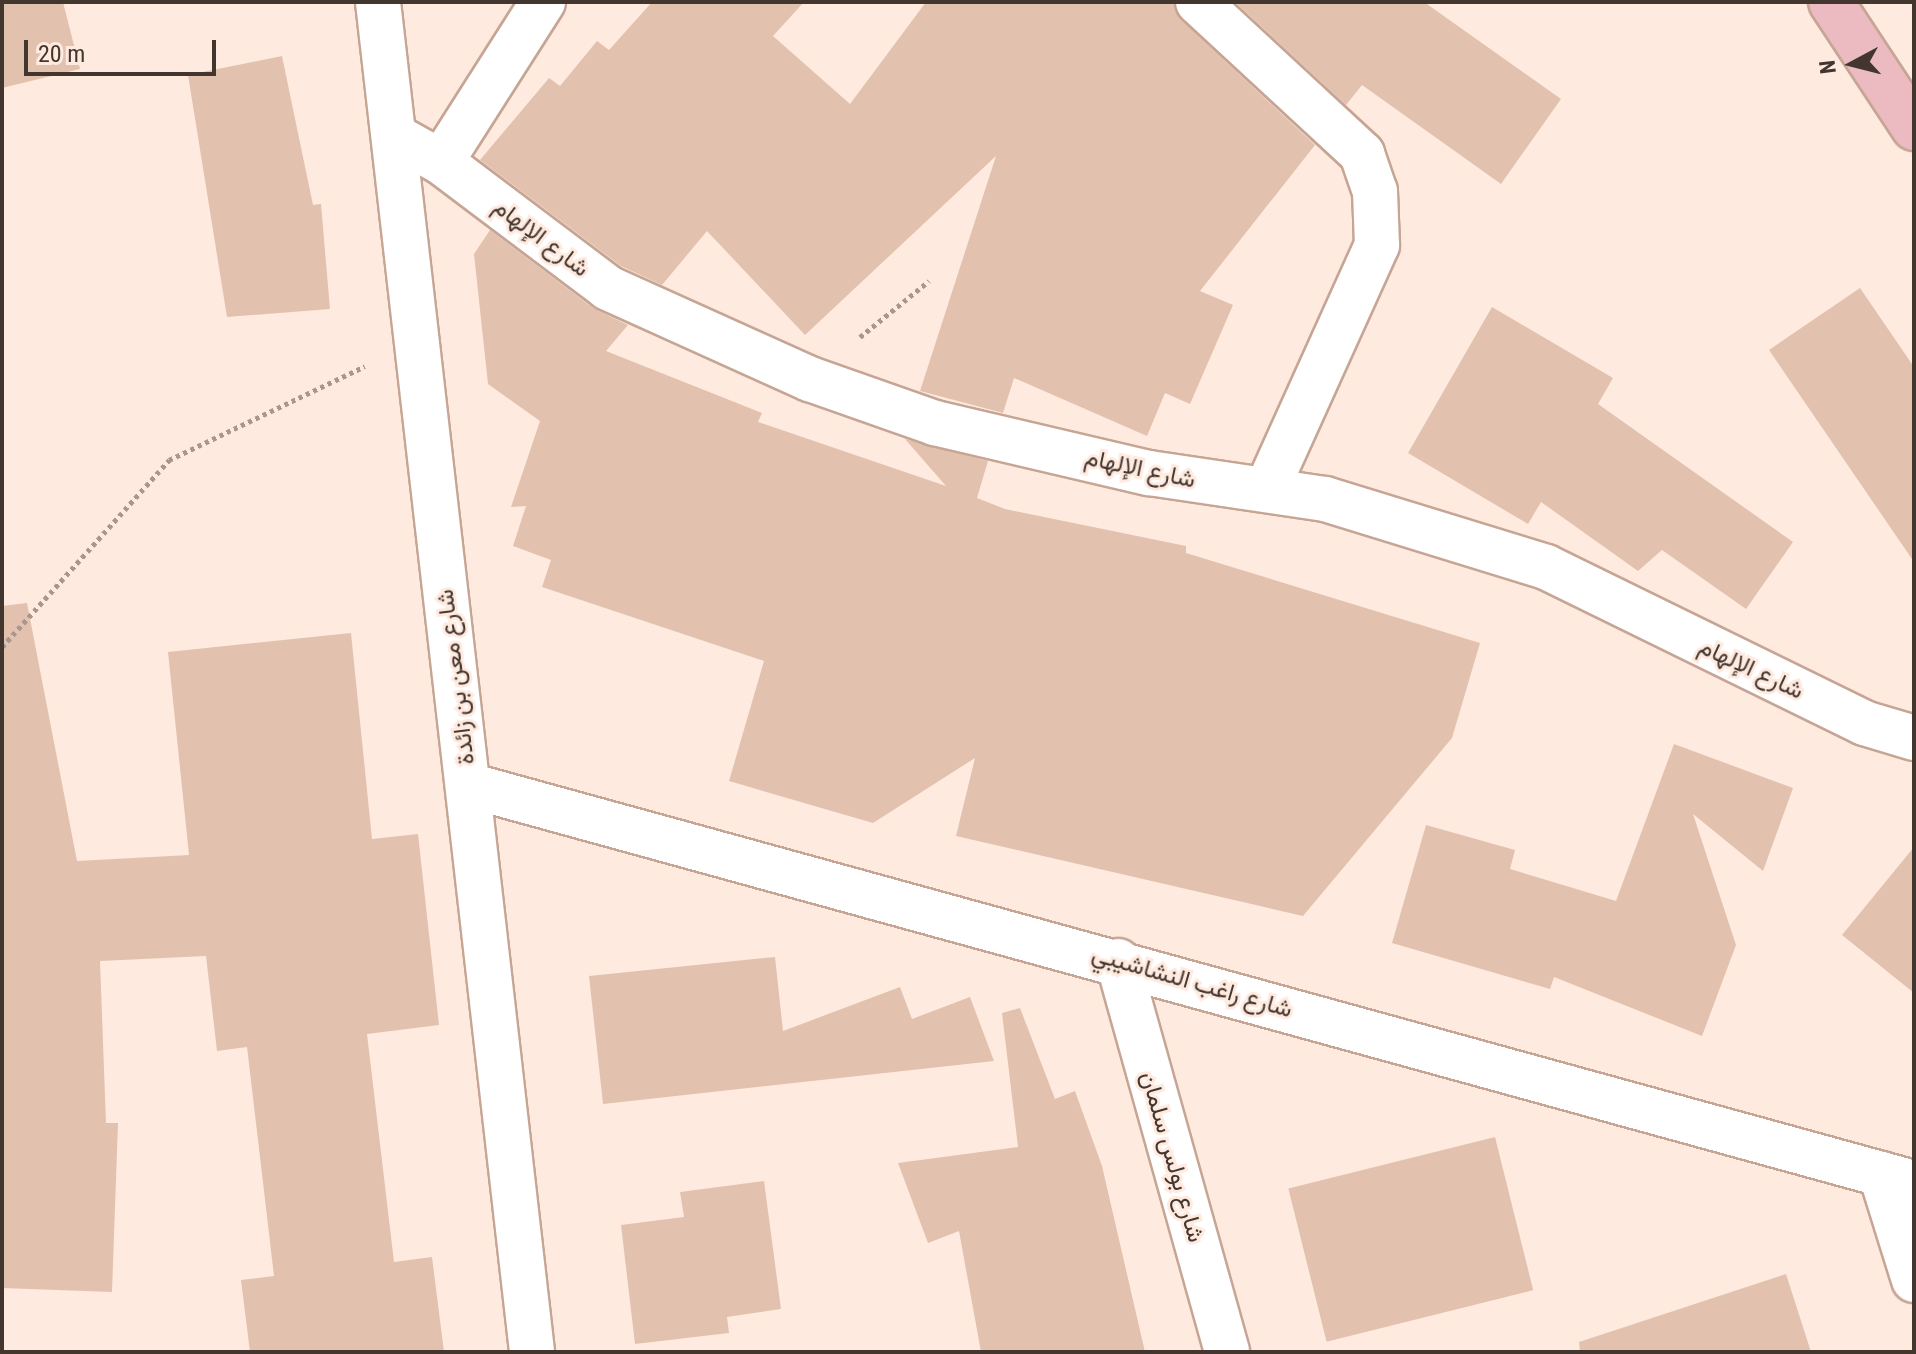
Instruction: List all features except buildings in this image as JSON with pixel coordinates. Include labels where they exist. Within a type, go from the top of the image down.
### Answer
[{"type":"main road","points":[[1831,2],[1914,128]]},
{"type":"street","name":"شارع معن بن زائدة","points":[[378,2],[396,137],[416,341],[532,1352]]},
{"type":"street","points":[[441,162],[543,2]]},
{"type":"street","points":[[1198,2],[1362,154],[1375,191],[1377,245],[1267,489]]},
{"type":"street","name":"شارع الإلهام","points":[[396,137],[441,162],[608,288],[810,379],[935,423],[1149,473],[1325,499],[1546,567],[1864,723],[1914,738]]},
{"type":"street","name":"شارع راغب النشاشيبي","points":[[468,785],[1118,961],[1898,1179]]},
{"type":"street","name":"شارع بولس سلمان","points":[[1118,961],[1227,1352]]},
{"type":"street","points":[[1898,1179],[1914,1280]]},
{"type":"path","points":[[810,379],[929,281]]},
{"type":"path","points":[[2,647],[169,460],[416,341]]}]
